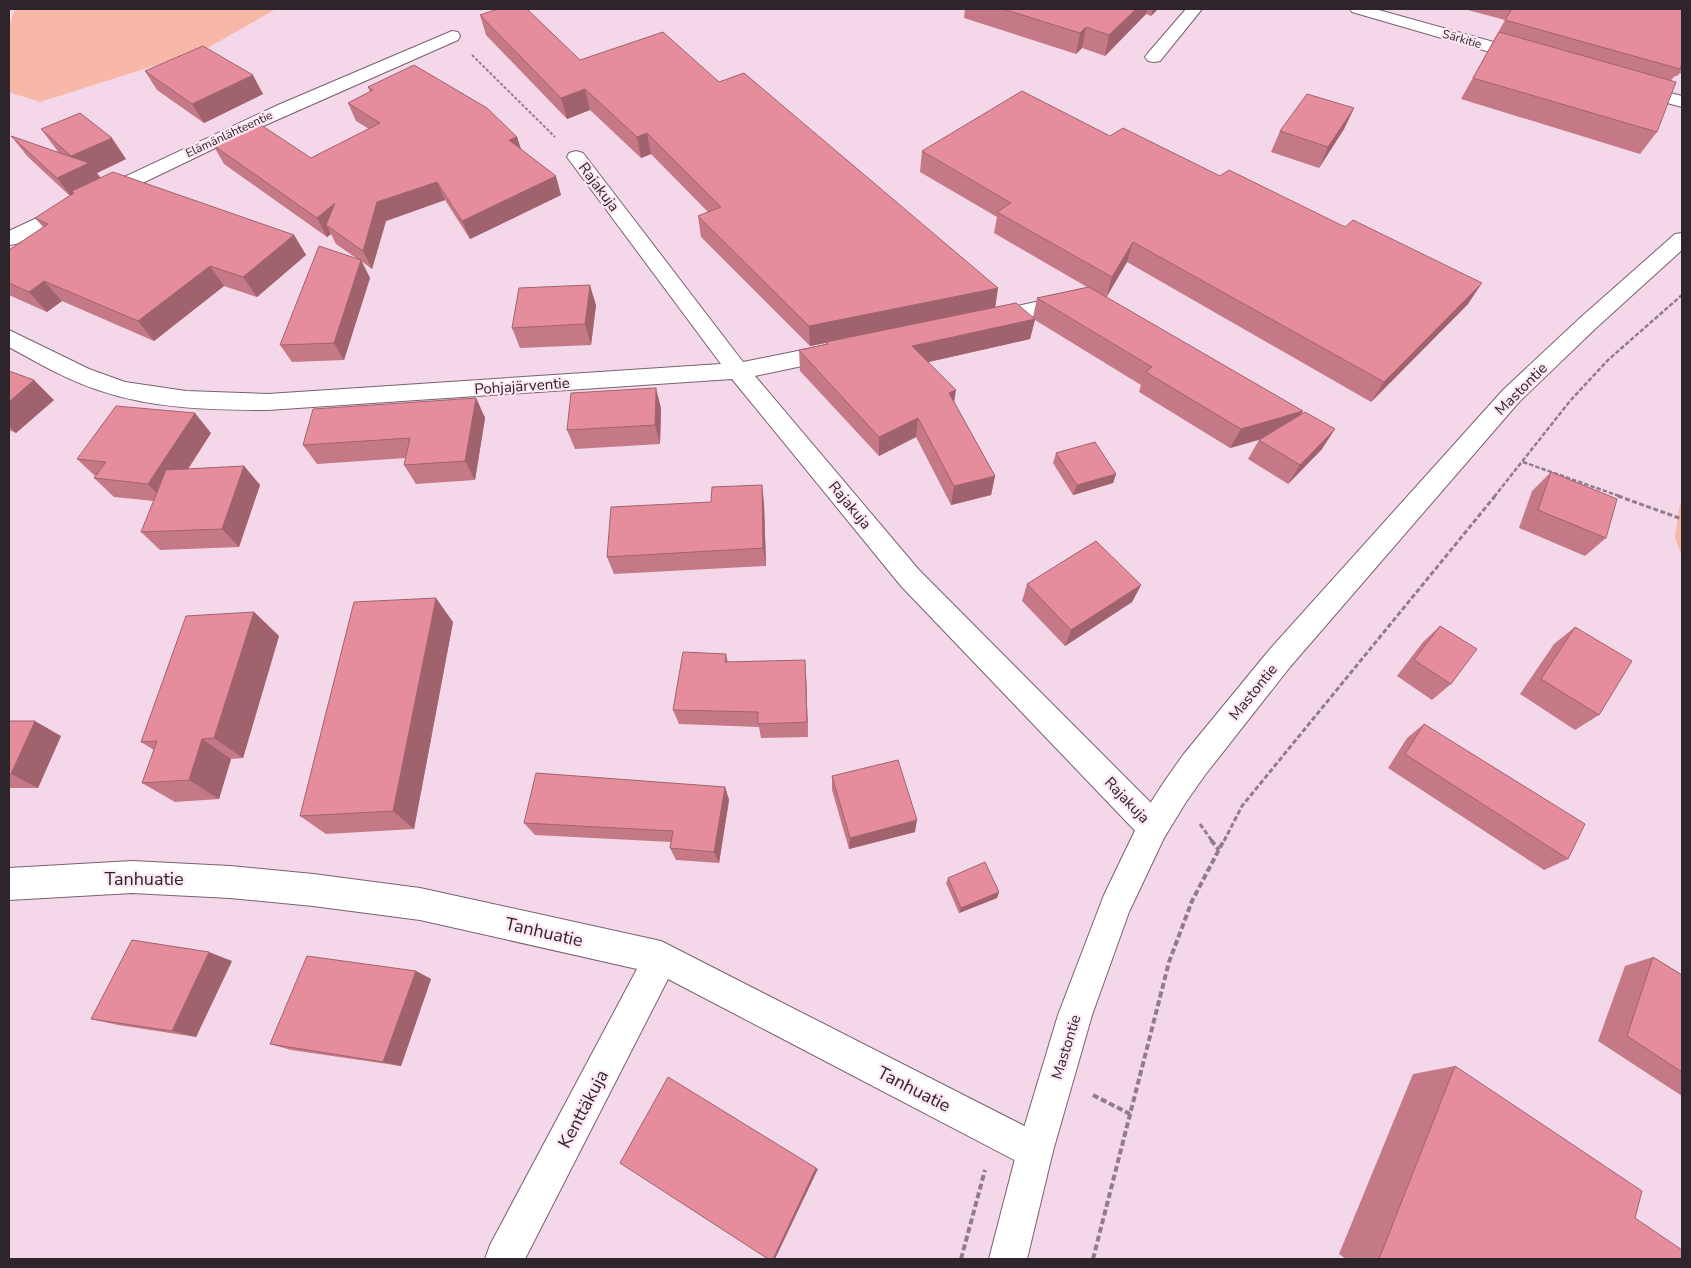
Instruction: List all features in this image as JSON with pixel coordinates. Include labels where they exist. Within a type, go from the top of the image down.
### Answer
[{"type":"street","points":[[1154,57],[1194,9]]},
{"type":"street","name":"Särkitie","points":[[1358,9],[1539,61]]},
{"type":"street","name":"Elämänlähteentie","points":[[9,239],[152,168],[299,101],[452,36]]},
{"type":"street","points":[[1620,84],[1682,102]]},
{"type":"street","name":"Rajakuja","points":[[576,158],[738,371],[910,578],[1154,827]]},
{"type":"street","name":"Mastontie","points":[[1008,1259],[1035,1150],[1075,1015],[1115,906],[1154,827],[1194,765],[1280,658],[1511,396],[1588,323],[1682,239]]},
{"type":"street","points":[[972,323],[1040,308]]},
{"type":"street","name":"Pohjajärventie","points":[[9,338],[105,384],[152,395],[191,400],[268,402],[738,371],[855,347]]},
{"type":"street","name":"Tanhuatie","points":[[9,884],[132,876],[230,882],[313,890],[420,904],[661,958],[1035,1150]]},
{"type":"street","name":"Kenttäkuja","points":[[504,1259],[661,958]]},
{"type":"path","points":[[452,36],[576,158]]},
{"type":"path","points":[[1093,1259],[1169,962],[1192,901],[1242,806],[1458,540],[1524,462],[1576,394],[1608,360],[1682,295]]},
{"type":"path","points":[[1524,462],[1682,519]]},
{"type":"path","points":[[961,1259],[995,1131]]},
{"type":"shaded area","points":[[15,9],[276,9],[204,50],[40,102],[9,92],[9,27]]},
{"type":"shaded area","points":[[1680,504],[1682,505],[1682,557],[1675,537]]},
{"type":"building","points":[[498,9],[527,9],[580,60],[663,32],[719,82],[744,73],[998,288],[809,326],[698,216],[721,207],[647,133],[637,137],[585,89],[561,98],[480,15]]},
{"type":"building","points":[[1003,9],[1136,9],[1109,35],[1086,27],[1080,33]]},
{"type":"building","points":[[1512,9],[1682,9],[1682,63],[1680,69],[1505,20]]},
{"type":"building","points":[[1499,32],[1676,82],[1657,132],[1473,78]]},
{"type":"building","points":[[203,46],[253,75],[192,104],[145,71]]},
{"type":"building","points":[[414,65],[487,108],[517,137],[509,140],[556,176],[462,221],[437,182],[377,202],[363,251],[326,225],[335,203],[317,218],[213,145],[258,123],[311,158],[380,123],[348,103],[373,90],[368,87]]},
{"type":"building","points":[[1022,91],[1110,136],[1123,128],[1220,176],[1229,170],[1345,227],[1353,220],[1482,283],[1384,382],[1133,242],[1112,277],[997,212],[1011,203],[922,151]]},
{"type":"building","points":[[1307,94],[1354,108],[1328,147],[1280,131]]},
{"type":"building","points":[[80,113],[112,138],[71,156],[41,129]]},
{"type":"building","points":[[11,136],[89,163],[57,178]]},
{"type":"building","points":[[113,172],[294,235],[243,277],[210,266],[138,321],[44,281],[29,292],[9,283],[9,250],[48,224],[35,218],[74,193],[72,191]]},
{"type":"building","points":[[319,246],[361,260],[334,343],[280,345]]},
{"type":"building","points":[[590,285],[585,324],[512,328],[519,288]]},
{"type":"building","points":[[1089,287],[1303,411],[1241,429],[1146,372],[1152,367],[1037,298]]},
{"type":"building","points":[[1016,303],[1035,319],[912,346],[956,390],[949,393],[995,476],[954,486],[918,418],[879,437],[799,350],[828,344],[826,342]]},
{"type":"building","points":[[9,371],[34,380],[9,402]]},
{"type":"building","points":[[656,388],[655,425],[567,430],[571,393]]},
{"type":"building","points":[[476,398],[465,461],[404,465],[410,438],[303,445],[313,409]]},
{"type":"building","points":[[116,406],[195,413],[148,484],[94,478],[106,462],[77,459]]},
{"type":"building","points":[[1305,412],[1335,429],[1300,465],[1259,440]]},
{"type":"building","points":[[1095,442],[1116,474],[1077,485],[1056,453]]},
{"type":"building","points":[[244,466],[222,529],[141,532],[166,470]]},
{"type":"building","points":[[1551,472],[1617,499],[1606,538],[1538,510]]},
{"type":"building","points":[[762,485],[763,548],[607,557],[611,507],[711,502],[712,487]]},
{"type":"building","points":[[1096,541],[1141,585],[1071,630],[1027,584]]},
{"type":"building","points":[[436,598],[393,811],[300,816],[354,602]]},
{"type":"building","points":[[254,612],[214,738],[202,739],[189,780],[142,783],[157,741],[141,742],[186,616]]},
{"type":"building","points":[[1440,626],[1477,649],[1451,684],[1414,660]]},
{"type":"building","points":[[1575,627],[1632,661],[1599,715],[1541,679]]},
{"type":"building","points":[[683,652],[726,654],[725,662],[805,660],[807,722],[758,724],[758,712],[673,710]]},
{"type":"building","points":[[9,721],[35,721],[9,775]]},
{"type":"building","points":[[1424,724],[1585,824],[1568,859],[1405,754]]},
{"type":"building","points":[[898,760],[917,820],[850,838],[832,776]]},
{"type":"building","points":[[536,773],[725,787],[714,852],[670,848],[673,831],[524,823]]},
{"type":"building","points":[[985,862],[999,892],[961,908],[948,878]]},
{"type":"building","points":[[132,940],[209,952],[172,1031],[91,1019]]},
{"type":"building","points":[[307,956],[416,971],[383,1062],[270,1044]]},
{"type":"building","points":[[1653,957],[1682,975],[1682,1072],[1627,1036]]},
{"type":"building","points":[[1455,1066],[1642,1191],[1635,1218],[1682,1250],[1682,1259],[1379,1259]]},
{"type":"building","points":[[668,1077],[816,1168],[773,1259],[768,1259],[620,1163]]}]
